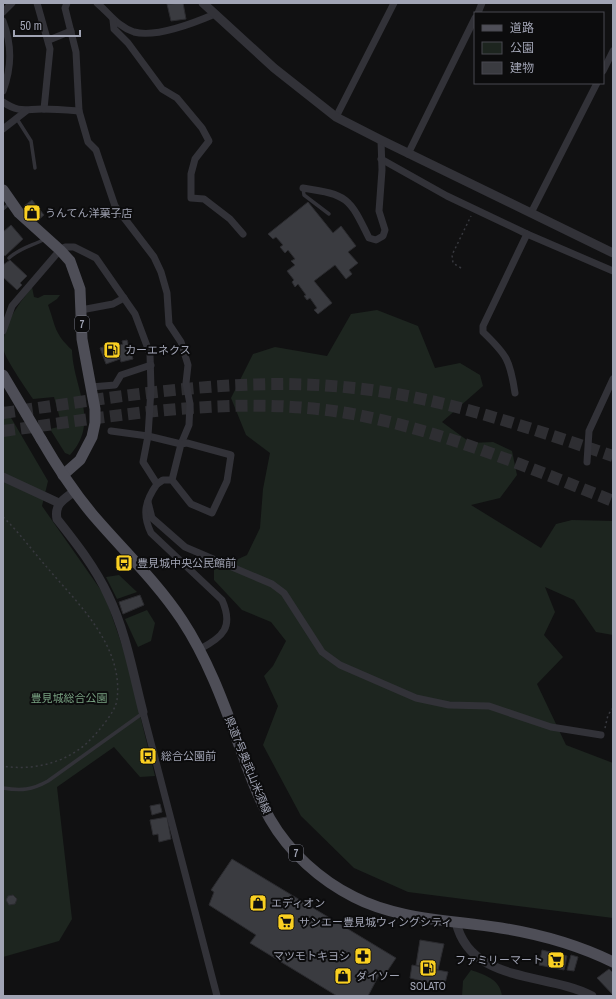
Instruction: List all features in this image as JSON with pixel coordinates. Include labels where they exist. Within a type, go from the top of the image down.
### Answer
[{"type":"main road","name":"7","points":[[3,190],[7,206],[60,250],[70,261],[78,281],[82,339],[95,409],[94,430],[80,460],[63,475]]},
{"type":"main road","name":"県道7号奥武山米須線","points":[[3,375],[55,463],[74,491],[158,587],[200,649],[215,683],[262,804],[279,833],[296,854],[312,870],[340,890],[356,898],[394,911],[456,922],[502,928],[538,936],[581,948],[613,962]]},
{"type":"street","points":[[4,9],[12,3]]},
{"type":"street","points":[[37,3],[49,40],[49,70],[44,109]]},
{"type":"street","points":[[67,3],[65,8],[76,52],[80,111],[88,142],[96,150],[115,206],[154,257],[162,272],[167,293],[169,324],[181,342],[188,365],[186,383],[190,404],[189,425],[181,444],[172,480]]},
{"type":"street","points":[[97,3],[113,20],[133,32],[152,33],[188,24],[215,14]]},
{"type":"street","points":[[203,3],[274,68],[336,117],[408,154],[613,253]]},
{"type":"street","points":[[336,117],[394,3]]},
{"type":"street","points":[[113,20],[114,29],[128,42],[162,89],[177,98],[202,128],[209,141],[195,159],[191,174],[191,198],[204,199],[230,219],[243,234]]},
{"type":"street","points":[[408,154],[474,20]]},
{"type":"street","points":[[3,21],[9,35],[11,54],[7,80],[3,91]]},
{"type":"street","points":[[49,40],[71,31]]},
{"type":"street","points":[[604,69],[613,51]]},
{"type":"street","points":[[531,213],[596,84]]},
{"type":"street","points":[[3,102],[9,106],[26,111],[44,109],[80,111]]},
{"type":"street","points":[[3,129],[26,111]]},
{"type":"street","points":[[303,188],[335,193],[351,204],[369,238],[376,240],[383,236],[385,230],[379,211],[382,170],[381,140]]},
{"type":"street","points":[[381,159],[447,196],[527,234],[613,271]]},
{"type":"street","points":[[515,393],[508,361],[502,350],[483,332],[483,326],[527,234]]},
{"type":"street","points":[[3,331],[12,306],[60,250],[65,247],[74,247],[96,258],[135,314],[146,341],[152,389],[144,462],[157,484]]},
{"type":"street","points":[[81,310],[112,304],[124,298]]},
{"type":"street","points":[[91,387],[115,385],[122,375],[150,365]]},
{"type":"street","points":[[587,462],[589,431],[613,379]]},
{"type":"street","points":[[111,431],[148,436],[181,444],[187,443],[231,455],[227,481],[212,513],[191,504],[172,480]]},
{"type":"street","points":[[3,477],[59,503]]},
{"type":"street","points":[[172,480],[163,480],[157,484],[145,507],[146,523],[151,533],[222,600],[227,611],[228,624],[223,633],[213,642],[200,649]]},
{"type":"street","points":[[74,491],[59,503],[56,510],[57,519],[93,567],[108,596],[123,634],[217,996]]},
{"type":"street","points":[[148,500],[152,518],[185,547],[272,584],[284,594],[322,652],[340,666],[422,700],[449,705],[489,706],[550,727],[601,736]]},
{"type":"street","points":[[456,922],[462,939],[475,955],[485,962],[507,972],[570,987],[592,996]]},
{"type":"lane","points":[[17,119],[31,141],[35,168]]},
{"type":"lane","points":[[303,188],[304,195],[329,214]]},
{"type":"lane","points":[[9,258],[19,249],[35,244],[46,238]]},
{"type":"lane","points":[[3,788],[24,790],[35,788],[48,781],[143,712]]},
{"type":"path","points":[[461,268],[453,263],[452,255],[474,209]]},
{"type":"path","points":[[3,517],[94,623],[109,648],[118,679],[117,702],[100,729],[82,747],[66,757],[49,764],[15,768],[3,766]]},
{"type":"path","points":[[601,736],[608,715],[613,708]]},
{"type":"green space","points":[[32,287],[34,297],[38,298],[44,295],[60,295],[48,305],[59,334],[72,350],[73,364],[85,417],[84,430],[79,443],[70,455],[65,453],[50,429],[62,426],[54,397],[33,399],[12,368],[4,351],[5,333],[8,325],[16,308]]},
{"type":"green space","points":[[377,310],[418,326],[435,368],[460,363],[480,375],[483,386],[442,422],[471,443],[493,442],[512,451],[517,475],[500,498],[471,505],[541,548],[556,524],[572,520],[613,521],[613,635],[596,632],[574,600],[545,587],[555,612],[544,635],[563,657],[537,684],[566,745],[613,763],[613,918],[408,892],[354,868],[301,816],[263,745],[278,706],[264,676],[273,666],[286,641],[271,622],[242,610],[214,580],[214,570],[247,555],[260,528],[263,489],[270,453],[246,435],[231,398],[253,354],[275,347],[327,356],[351,314]]},
{"type":"green space","name":"豊見城総合公園","points":[[3,404],[48,481],[42,506],[105,596],[125,654],[155,776],[140,777],[114,747],[57,787],[72,919],[59,941],[3,957]]},
{"type":"green space","points":[[119,575],[137,592],[117,599],[106,577]]},
{"type":"green space","points":[[147,610],[155,623],[151,641],[138,647],[125,619]]},
{"type":"green space","points":[[471,970],[491,978],[498,985],[502,996],[462,996],[463,981]]},
{"type":"building","points":[[183,3],[186,19],[171,21],[167,4]]},
{"type":"building","points":[[32,200],[44,215],[37,221],[24,206]]},
{"type":"building","points":[[308,202],[333,233],[341,226],[356,246],[348,252],[358,263],[349,270],[352,274],[346,279],[335,265],[314,281],[332,303],[318,314],[314,310],[317,308],[310,298],[307,300],[304,296],[306,295],[298,284],[295,287],[292,282],[294,280],[287,271],[295,265],[291,261],[295,259],[288,250],[285,253],[280,247],[283,245],[276,237],[273,239],[268,234]]},
{"type":"building","points":[[11,225],[23,239],[5,256],[3,254],[3,232]]},
{"type":"building","points":[[10,260],[27,276],[20,283],[22,285],[17,290],[3,277],[3,265]]},
{"type":"building","points":[[127,340],[133,359],[121,362],[117,346],[123,344],[122,341]]},
{"type":"building","points":[[116,343],[120,359],[106,364],[100,348]]},
{"type":"building","points":[[140,595],[144,605],[123,614],[119,602]]},
{"type":"building","points":[[160,804],[162,812],[152,815],[150,806]]},
{"type":"building","points":[[167,817],[171,839],[159,842],[158,834],[153,835],[150,820]]},
{"type":"building","name":"サンエー豊見城ウィングシティ","points":[[232,859],[396,958],[384,976],[380,973],[368,996],[337,996],[250,943],[256,935],[209,905],[214,892],[211,890]]},
{"type":"building","points":[[13,895],[17,899],[15,904],[9,905],[6,900],[8,896]]},
{"type":"building","points":[[420,940],[444,944],[438,970],[416,965]]},
{"type":"building","points":[[542,950],[567,956],[564,970],[539,965]]},
{"type":"building","points":[[571,955],[578,957],[574,971],[567,970]]},
{"type":"building","points":[[412,965],[448,972],[444,987],[410,978]]},
{"type":"building","points":[[609,969],[613,973],[613,995],[597,978]]},
{"type":"tunnel","points":[[3,413],[134,395],[222,386],[266,384],[354,388],[387,392],[453,406],[518,425],[613,456]]},
{"type":"tunnel","points":[[3,431],[175,409],[218,406],[304,408],[347,413],[381,420],[449,439],[482,450],[613,501]]},
{"type":"place","name":"うんてん洋菓子店","points":[[32,213]]},
{"type":"place","name":"カーエネクス","points":[[112,350]]},
{"type":"place","name":"豊見城中央公民館前","points":[[124,563]]},
{"type":"place","name":"総合公園前","points":[[148,756]]},
{"type":"place","name":"エディオン","points":[[258,903]]},
{"type":"place","name":"サンエー豊見城ウィングシティ","points":[[286,922]]},
{"type":"place","name":"マツモトキヨシ","points":[[363,956]]},
{"type":"place","name":"ファミリーマート","points":[[556,960]]},
{"type":"place","name":"SOLATO","points":[[428,968]]},
{"type":"place","name":"ダイソー","points":[[343,976]]}]
